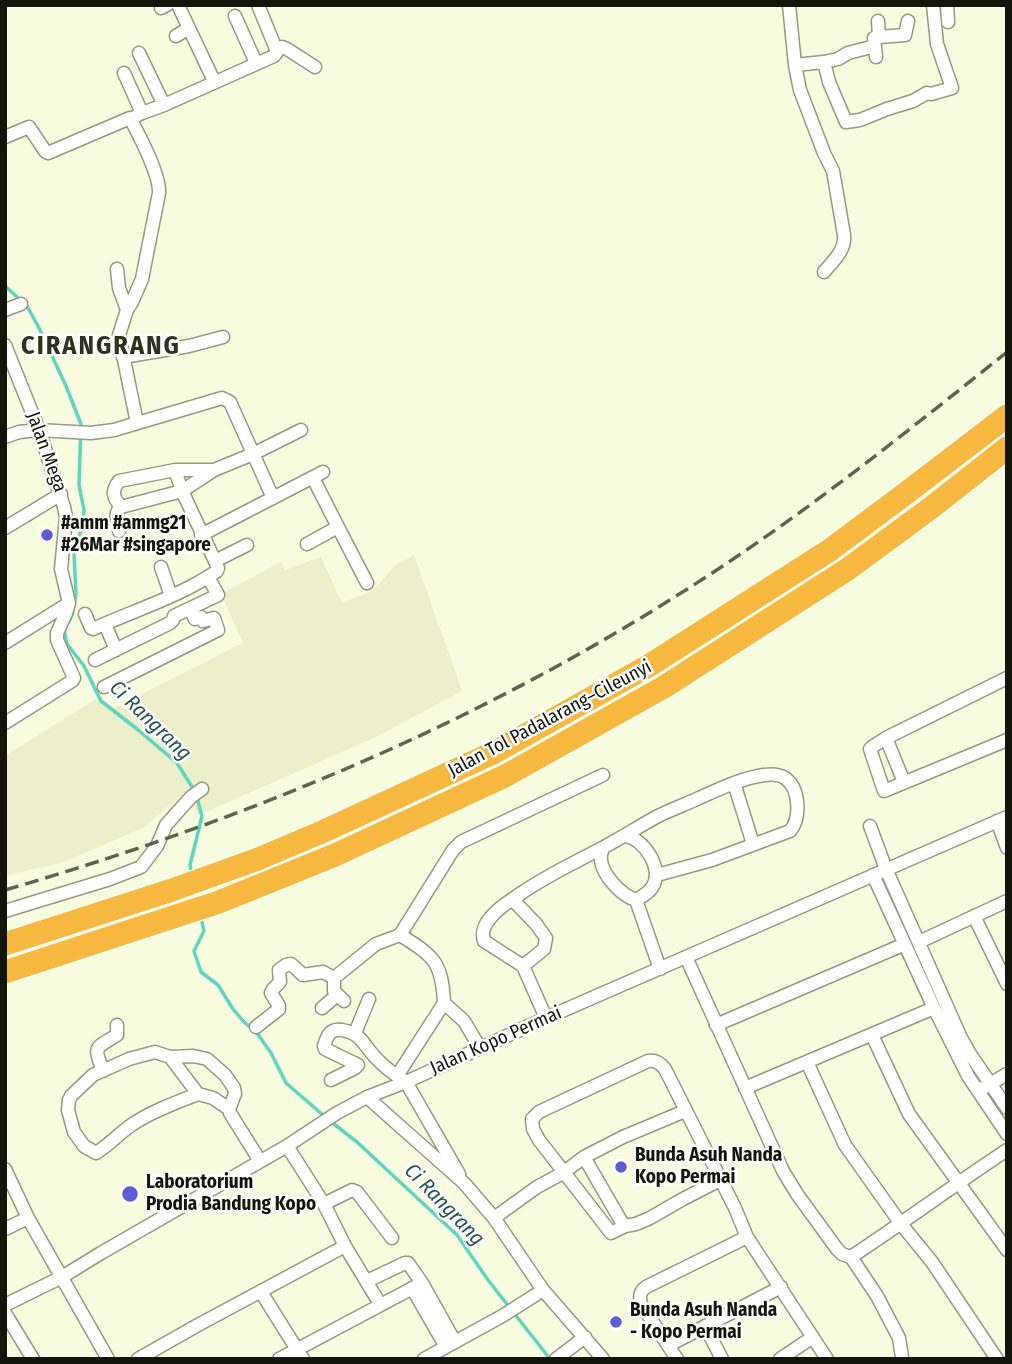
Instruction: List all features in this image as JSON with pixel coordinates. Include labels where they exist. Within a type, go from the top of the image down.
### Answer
[{"type":"highway","name":"Jalan Tol Padalarang–Cileunyi","points":[[5,944],[258,859],[495,752],[650,665],[830,550],[1007,416]]},
{"type":"highway","name":"Jalan Tol Padalarang–Cileunyi","points":[[5,972],[219,902],[335,855],[505,776],[664,687],[848,569],[1007,448]]},
{"type":"street","points":[[178,5],[214,81]]},
{"type":"street","points":[[5,137],[29,127],[48,153],[164,105],[275,54],[276,49],[258,5]]},
{"type":"street","points":[[789,5],[800,90],[833,171],[845,242],[824,272]]},
{"type":"street","points":[[824,62],[828,82],[845,122],[860,120],[913,102],[927,93],[951,88],[937,44],[933,5]]},
{"type":"street","points":[[947,5],[948,22]]},
{"type":"street","points":[[235,16],[256,63]]},
{"type":"street","points":[[795,65],[838,59],[848,53],[877,47],[905,35],[908,20]]},
{"type":"street","points":[[877,47],[878,21]]},
{"type":"street","points":[[176,36],[189,28]]},
{"type":"street","points":[[276,49],[287,49],[315,67]]},
{"type":"street","points":[[139,53],[164,105]]},
{"type":"street","points":[[124,73],[144,145],[160,189],[142,279],[119,335],[137,423]]},
{"type":"street","points":[[117,269],[119,288],[127,310]]},
{"type":"street","points":[[5,310],[21,304]]},
{"type":"street","points":[[123,357],[189,346],[223,337]]},
{"type":"street","name":"Jalan Mega","points":[[5,345],[61,494],[66,517],[61,569],[69,603]]},
{"type":"street","points":[[5,437],[39,430],[91,433],[114,430],[222,398],[230,401],[273,498]]},
{"type":"street","points":[[19,432],[33,414]]},
{"type":"street","points":[[119,531],[116,514],[121,507],[182,491],[214,470],[301,430]]},
{"type":"street","points":[[121,507],[114,495],[114,488],[119,481],[175,470],[214,470]]},
{"type":"street","points":[[85,614],[92,629],[171,596],[217,571],[175,470]]},
{"type":"street","points":[[201,535],[318,475],[338,527],[367,583]]},
{"type":"street","points":[[5,528],[61,494]]},
{"type":"street","points":[[307,544],[338,527]]},
{"type":"street","points":[[215,561],[247,545]]},
{"type":"street","points":[[161,567],[171,596]]},
{"type":"street","points":[[95,660],[218,595],[208,577]]},
{"type":"street","points":[[5,643],[69,603]]},
{"type":"street","points":[[5,723],[74,678],[57,640],[57,633],[69,603]]},
{"type":"street","points":[[104,687],[217,631],[214,618],[203,621],[201,617],[195,619],[190,609]]},
{"type":"street","points":[[105,624],[117,650]]},
{"type":"street","points":[[1007,678],[886,738],[870,749],[884,791],[1007,740]]},
{"type":"street","points":[[886,738],[904,782]]},
{"type":"street","points":[[546,1018],[523,966],[485,943],[482,935],[484,926],[491,917],[544,877],[603,848],[660,815],[734,783],[764,775],[777,774],[792,785],[798,814],[794,827],[785,834],[657,876]]},
{"type":"street","points":[[334,978],[376,944],[400,936],[457,844],[603,775]]},
{"type":"street","points":[[734,783],[753,844]]},
{"type":"street","points":[[5,911],[141,867],[157,846],[166,825],[196,793]]},
{"type":"street","points":[[1002,819],[1007,848]]},
{"type":"street","name":"Jalan Kopo Permai","points":[[5,1305],[62,1277],[134,1228],[202,1188],[260,1161],[337,1113],[401,1079],[480,1048],[1002,819]]},
{"type":"street","points":[[870,826],[879,872],[905,944],[934,1008],[984,1088],[1007,1108]]},
{"type":"street","points":[[626,835],[634,837],[641,844],[651,858],[657,876],[646,895],[636,900]]},
{"type":"street","points":[[603,848],[600,858],[606,872],[616,887],[636,900],[660,969]]},
{"type":"street","points":[[879,872],[919,942],[1007,1134]]},
{"type":"street","points":[[512,899],[546,938],[544,949],[523,966]]},
{"type":"street","points":[[919,942],[1007,901]]},
{"type":"street","points":[[974,916],[1007,984]]},
{"type":"street","points":[[400,936],[426,952],[438,968],[442,976],[444,1003],[401,1079]]},
{"type":"street","points":[[716,1025],[905,944]]},
{"type":"street","points":[[686,957],[790,1185],[837,1249],[851,1257],[877,1296],[899,1338],[902,1357]]},
{"type":"street","points":[[256,1027],[279,1009],[271,993],[280,982],[279,970],[286,965],[290,964],[303,975],[323,972],[334,978]]},
{"type":"street","points":[[322,1007],[341,998],[334,991],[334,978]]},
{"type":"street","points":[[355,1033],[369,999]]},
{"type":"street","points":[[444,1003],[464,1021],[480,1048]]},
{"type":"street","points":[[745,1088],[934,1008]]},
{"type":"street","points":[[103,1071],[97,1049],[117,1035],[117,1025]]},
{"type":"street","points":[[331,1080],[358,1065],[325,1049],[328,1035],[337,1029],[355,1033],[377,1060],[401,1079],[464,1183]]},
{"type":"street","points":[[872,1035],[904,1106],[1007,1250]]},
{"type":"street","points":[[229,1109],[213,1098],[198,1094],[134,1123],[96,1153],[84,1146],[74,1132],[68,1110],[71,1096],[86,1081],[129,1059],[155,1052],[170,1057],[200,1057],[219,1069],[234,1088],[230,1114],[260,1161]]},
{"type":"street","points":[[170,1057],[198,1094]]},
{"type":"street","points":[[720,1180],[650,1218],[610,1232],[535,1134],[532,1123],[534,1116],[648,1061],[660,1063],[735,1208],[747,1237],[827,1359]]},
{"type":"street","points":[[807,1062],[845,1144],[901,1224],[933,1262],[997,1359]]},
{"type":"street","points":[[984,1088],[1007,1074]]},
{"type":"street","points":[[367,1097],[464,1183],[494,1218],[544,1290],[604,1359]]},
{"type":"street","points":[[494,1218],[584,1157],[685,1111]]},
{"type":"street","points":[[287,1146],[324,1204],[345,1246],[380,1304]]},
{"type":"street","points":[[851,1257],[1007,1150]]},
{"type":"street","points":[[584,1157],[625,1226]]},
{"type":"street","points":[[5,1170],[28,1218],[108,1359]]},
{"type":"street","points":[[324,1204],[352,1190],[357,1192],[392,1238]]},
{"type":"street","points":[[5,1229],[28,1218]]},
{"type":"street","points":[[677,1359],[641,1304],[642,1291],[747,1237]]},
{"type":"street","points":[[138,1359],[345,1246]]},
{"type":"street","points":[[367,1281],[407,1262],[410,1264],[417,1285],[438,1321],[446,1349]]},
{"type":"street","points":[[279,1359],[300,1354],[380,1304],[417,1285]]},
{"type":"street","points":[[669,1345],[781,1287]]},
{"type":"street","points":[[424,1359],[446,1349],[544,1290]]},
{"type":"street","points":[[261,1292],[300,1354]]},
{"type":"street","points":[[5,1313],[33,1359]]},
{"type":"street","points":[[705,1326],[722,1359]]},
{"type":"street","points":[[559,1357],[585,1337]]},
{"type":"street","points":[[780,1359],[813,1337]]},
{"type":"shaded area","points":[[414,555],[462,691],[378,736],[197,816],[189,789],[143,828],[64,862],[5,876],[5,756],[96,699],[110,710],[243,643],[221,594],[281,562],[285,570],[321,557],[342,603],[372,591],[396,565]]},
{"type":"waterway","name":"Ci Rangrang","points":[[5,286],[27,306],[66,386],[81,424],[79,485],[84,510],[74,554],[76,594],[68,623]]},
{"type":"waterway","name":"Ci Rangrang","points":[[64,629],[67,644],[84,666],[101,701],[177,763],[194,790]]},
{"type":"waterway","name":"Ci Rangrang","points":[[192,875],[190,865],[202,816],[197,798]]},
{"type":"waterway","name":"Ci Rangrang","points":[[201,917],[204,931],[194,951],[201,972],[218,985],[233,1009],[257,1033],[286,1083],[324,1116]]},
{"type":"waterway","name":"Ci Rangrang","points":[[330,1121],[357,1142],[457,1235],[488,1280],[550,1359]]},
{"type":"railway","points":[[5,890],[179,834],[265,802],[433,730],[515,689],[673,598],[760,541],[844,480],[1007,352]]},
{"type":"place","name":"#amm #ammg21 #26Mar #singapore","points":[[47,535]]},
{"type":"place","name":"Bunda Asuh Nanda Kopo Permai","points":[[621,1167]]},
{"type":"place","name":"Laboratorium Prodia Bandung Kopo","points":[[130,1194]]},
{"type":"place","name":"Bunda Asuh Nanda - Kopo Permai","points":[[616,1322]]},
{"type":"district","name":"CIRANGRANG","points":[[101,347]]}]
